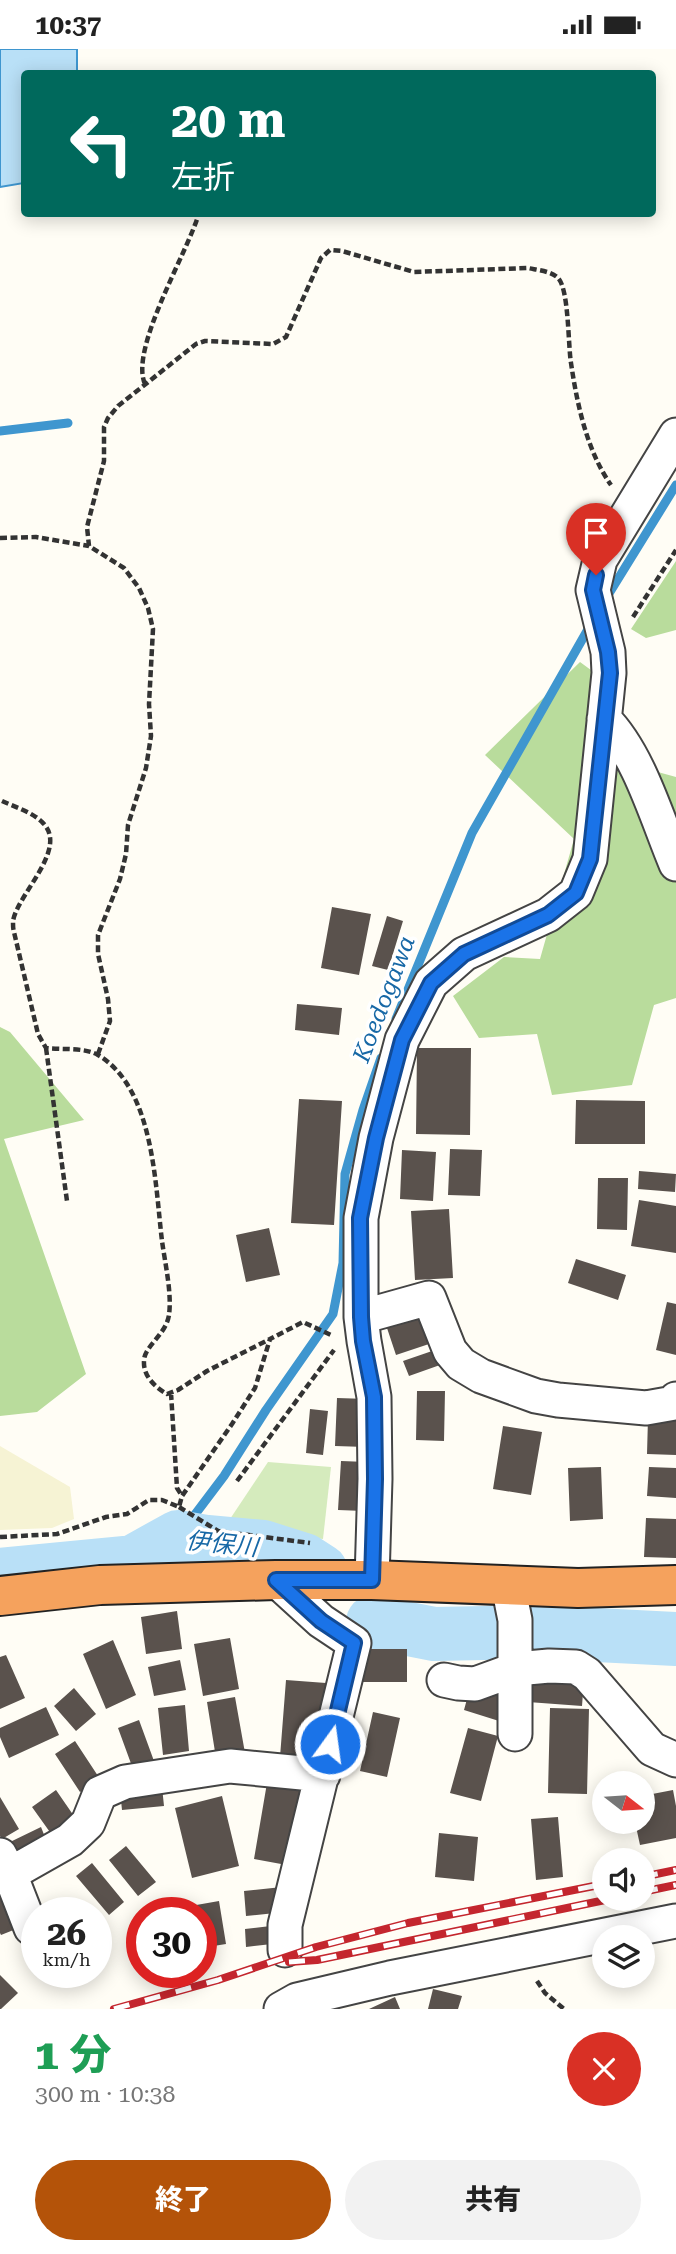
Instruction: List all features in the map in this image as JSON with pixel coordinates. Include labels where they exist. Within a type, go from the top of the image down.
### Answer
[{"type":"highway","points":[[0,1596],[100,1585],[372,1580],[514,1630],[578,1588],[676,1585]]},
{"type":"street","points":[[350,1328],[360,1218],[376,1138],[402,1040],[431,983],[464,954],[548,915],[576,893],[590,859],[610,673],[593,590],[600,559],[676,435]]},
{"type":"street","points":[[604,719],[635,765],[676,864]]},
{"type":"street","points":[[350,1328],[429,1297],[450,1351],[461,1364],[481,1376],[536,1397],[558,1400],[646,1408],[674,1403],[676,1399]]},
{"type":"street","points":[[350,1328],[363,1341],[374,1397],[372,1580]]},
{"type":"street","points":[[276,1580],[321,1621],[354,1643],[285,1925],[285,1949]]},
{"type":"street","points":[[444,1680],[475,1684],[514,1630]]},
{"type":"street","points":[[514,1630],[515,1734]]},
{"type":"street","points":[[514,1630],[587,1674],[652,1749],[676,1760]]},
{"type":"street","points":[[21,1903],[5,1865],[70,1840],[88,1823],[100,1793],[125,1782],[230,1766],[323,1775]]},
{"type":"street","points":[[285,2008],[297,2000],[390,1978],[676,1921]]},
{"type":"path","points":[[145,384],[141,376],[148,339],[197,217]]},
{"type":"path","points":[[89,546],[87,527],[104,461],[104,427],[118,406],[196,344],[205,341],[273,344],[286,337],[321,258],[330,250],[414,272],[528,268],[546,271],[558,278],[564,289],[570,361],[577,401],[589,439],[606,477],[621,499],[632,507]]},
{"type":"path","points":[[0,538],[36,537],[89,546],[124,568],[139,588],[153,629],[149,704],[151,736],[146,768],[128,825],[126,854],[120,879],[98,936],[98,954],[110,1021],[98,1054]]},
{"type":"path","points":[[606,644],[626,629],[676,550]]},
{"type":"path","points":[[2,801],[40,820],[47,828],[51,842],[48,856],[18,909],[13,921],[13,932],[38,1034],[46,1048],[67,1201]]},
{"type":"path","points":[[46,1048],[98,1054],[114,1067],[130,1090],[145,1122],[154,1172],[169,1315],[164,1332],[147,1350],[144,1361],[147,1376],[155,1387],[167,1394],[178,1390],[207,1371],[303,1322],[350,1328]]},
{"type":"path","points":[[179,1507],[182,1496],[255,1388],[270,1339]]},
{"type":"path","points":[[237,1481],[334,1350]]},
{"type":"path","points":[[171,1393],[177,1488],[182,1496]]},
{"type":"path","points":[[0,1537],[57,1534],[106,1517],[127,1514],[149,1500],[162,1500],[179,1507],[205,1525]]},
{"type":"shaded area","points":[[0,1446],[70,1487],[74,1519],[52,1528],[0,1530]]},
{"type":"green space","points":[[676,561],[676,630],[646,638],[631,629]]},
{"type":"green space","points":[[580,662],[595,673],[585,752],[676,777],[676,998],[654,1005],[632,1085],[552,1095],[537,1034],[479,1038],[453,996],[504,957],[540,959],[574,839],[485,755]]},
{"type":"green space","points":[[0,1027],[10,1032],[84,1120],[4,1139],[86,1374],[37,1412],[0,1416]]},
{"type":"green space","points":[[268,1462],[331,1467],[323,1539],[224,1528]]},
{"type":"water","points":[[0,49],[77,49],[77,70],[21,70],[21,184],[0,187]]},
{"type":"building","points":[[332,907],[371,914],[359,975],[321,968]]},
{"type":"building","points":[[387,916],[403,921],[388,970],[372,966]]},
{"type":"building","points":[[297,1004],[342,1008],[339,1035],[295,1030]]},
{"type":"building","points":[[417,1048],[471,1048],[470,1135],[416,1134]]},
{"type":"building","points":[[299,1099],[342,1101],[334,1225],[291,1223]]},
{"type":"building","points":[[576,1100],[645,1101],[645,1144],[575,1144]]},
{"type":"building","points":[[450,1149],[482,1150],[480,1196],[448,1195]]},
{"type":"building","points":[[402,1150],[436,1152],[433,1201],[400,1199]]},
{"type":"building","points":[[639,1171],[676,1174],[675,1192],[638,1189]]},
{"type":"building","points":[[598,1178],[628,1178],[627,1230],[597,1229]]},
{"type":"building","points":[[639,1200],[676,1206],[676,1253],[631,1246]]},
{"type":"building","points":[[449,1209],[453,1278],[415,1280],[411,1211]]},
{"type":"building","points":[[269,1228],[280,1275],[246,1282],[236,1235]]},
{"type":"building","points":[[576,1259],[626,1275],[618,1300],[568,1283]]},
{"type":"building","points":[[421,1300],[435,1342],[396,1355],[382,1313]]},
{"type":"building","points":[[667,1302],[676,1304],[676,1355],[656,1350]]},
{"type":"building","points":[[435,1350],[440,1365],[409,1376],[403,1361]]},
{"type":"building","points":[[417,1391],[445,1391],[444,1441],[416,1440]]},
{"type":"building","points":[[337,1398],[368,1399],[366,1447],[335,1446]]},
{"type":"building","points":[[310,1409],[328,1411],[323,1455],[306,1453]]},
{"type":"building","points":[[648,1418],[676,1419],[676,1455],[647,1454]]},
{"type":"building","points":[[503,1426],[542,1432],[531,1495],[493,1489]]},
{"type":"building","points":[[341,1461],[367,1462],[364,1511],[338,1510]]},
{"type":"building","points":[[601,1467],[603,1519],[570,1521],[568,1468]]},
{"type":"building","points":[[649,1467],[676,1468],[676,1498],[647,1496]]},
{"type":"building","points":[[646,1518],[676,1519],[676,1558],[644,1557]]},
{"type":"building","points":[[177,1611],[182,1649],[146,1654],[141,1617]]},
{"type":"building","points":[[230,1638],[239,1689],[203,1696],[194,1644]]},
{"type":"building","points":[[113,1640],[136,1695],[106,1709],[83,1654]]},
{"type":"building","points":[[362,1649],[407,1649],[407,1682],[363,1682]]},
{"type":"building","points":[[6,1655],[25,1698],[0,1709],[0,1657]]},
{"type":"building","points":[[180,1660],[186,1690],[154,1696],[148,1667]]},
{"type":"building","points":[[530,1675],[584,1679],[582,1706],[528,1702]]},
{"type":"building","points":[[286,1680],[326,1683],[320,1760],[280,1757]]},
{"type":"building","points":[[74,1688],[96,1714],[76,1731],[54,1706]]},
{"type":"building","points":[[470,1688],[506,1698],[499,1721],[464,1710]]},
{"type":"building","points":[[235,1697],[245,1753],[216,1758],[207,1702]]},
{"type":"building","points":[[185,1705],[189,1751],[163,1755],[158,1708]]},
{"type":"building","points":[[46,1707],[59,1735],[9,1758],[0,1737],[0,1728]]},
{"type":"building","points":[[550,1708],[589,1709],[587,1794],[548,1793]]},
{"type":"building","points":[[373,1712],[400,1718],[387,1777],[360,1771]]},
{"type":"building","points":[[139,1720],[154,1761],[133,1769],[118,1728]]},
{"type":"building","points":[[468,1728],[498,1736],[481,1801],[450,1793]]},
{"type":"building","points":[[75,1741],[100,1779],[80,1792],[55,1754]]},
{"type":"building","points":[[267,1783],[306,1790],[292,1866],[254,1859]]},
{"type":"building","points":[[162,1787],[164,1806],[122,1810],[120,1791]]},
{"type":"building","points":[[56,1790],[76,1819],[52,1835],[32,1807]]},
{"type":"building","points":[[673,1790],[676,1838],[640,1845],[638,1834],[655,1834],[655,1793]]},
{"type":"building","points":[[222,1796],[239,1866],[192,1878],[175,1808]]},
{"type":"building","points":[[0,1797],[19,1829],[2,1839],[0,1836]]},
{"type":"building","points":[[558,1817],[563,1877],[536,1880],[531,1819]]},
{"type":"building","points":[[41,1827],[47,1842],[15,1858],[8,1843]]},
{"type":"building","points":[[439,1833],[478,1837],[474,1881],[435,1877]]},
{"type":"building","points":[[126,1846],[156,1882],[138,1896],[109,1860]]},
{"type":"building","points":[[92,1863],[124,1902],[112,1912],[112,1897],[94,1897],[76,1876]]},
{"type":"building","points":[[0,1875],[21,1927],[1,1935]]},
{"type":"building","points":[[282,1887],[285,1912],[246,1916],[244,1891]]},
{"type":"building","points":[[217,1901],[226,1944],[217,1945]]},
{"type":"building","points":[[279,1925],[281,1943],[246,1947],[245,1929]]},
{"type":"building","points":[[0,1975],[18,1993],[1,2009],[0,2009]]},
{"type":"building","points":[[433,1989],[462,1996],[458,2009],[428,2009]]},
{"type":"building","points":[[395,1997],[400,2009],[369,2009]]},
{"type":"waterway","points":[[0,431],[68,423]]},
{"type":"waterway","name":"Koedogawa","points":[[605,600],[676,485]]},
{"type":"waterway","name":"Koedogawa","points":[[396,1019],[472,833],[591,624]]},
{"type":"waterway","name":"Koedogawa","points":[[178,1537],[224,1476],[333,1314],[343,1263],[345,1174],[381,1058]]},
{"type":"waterway","name":"伊保川","points":[[0,1575],[133,1562],[178,1537],[263,1547],[304,1560],[321,1571]]},
{"type":"waterway","name":"伊保川","points":[[373,1622],[434,1634],[538,1632],[676,1639]]},
{"type":"railway","points":[[655,1874],[676,1870]]},
{"type":"railway","points":[[655,1889],[676,1885]]},
{"type":"railway","points":[[114,2009],[218,1980],[316,1947],[408,1923],[592,1886]]},
{"type":"railway","points":[[289,1962],[317,1960],[592,1903]]},
{"type":"route","points":[[330,1744],[354,1643],[321,1621],[276,1580],[372,1580],[374,1397],[361,1317],[360,1218],[376,1138],[402,1040],[431,983],[464,954],[548,915],[576,893],[590,859],[610,673],[608,652],[593,590],[596,575]]}]
